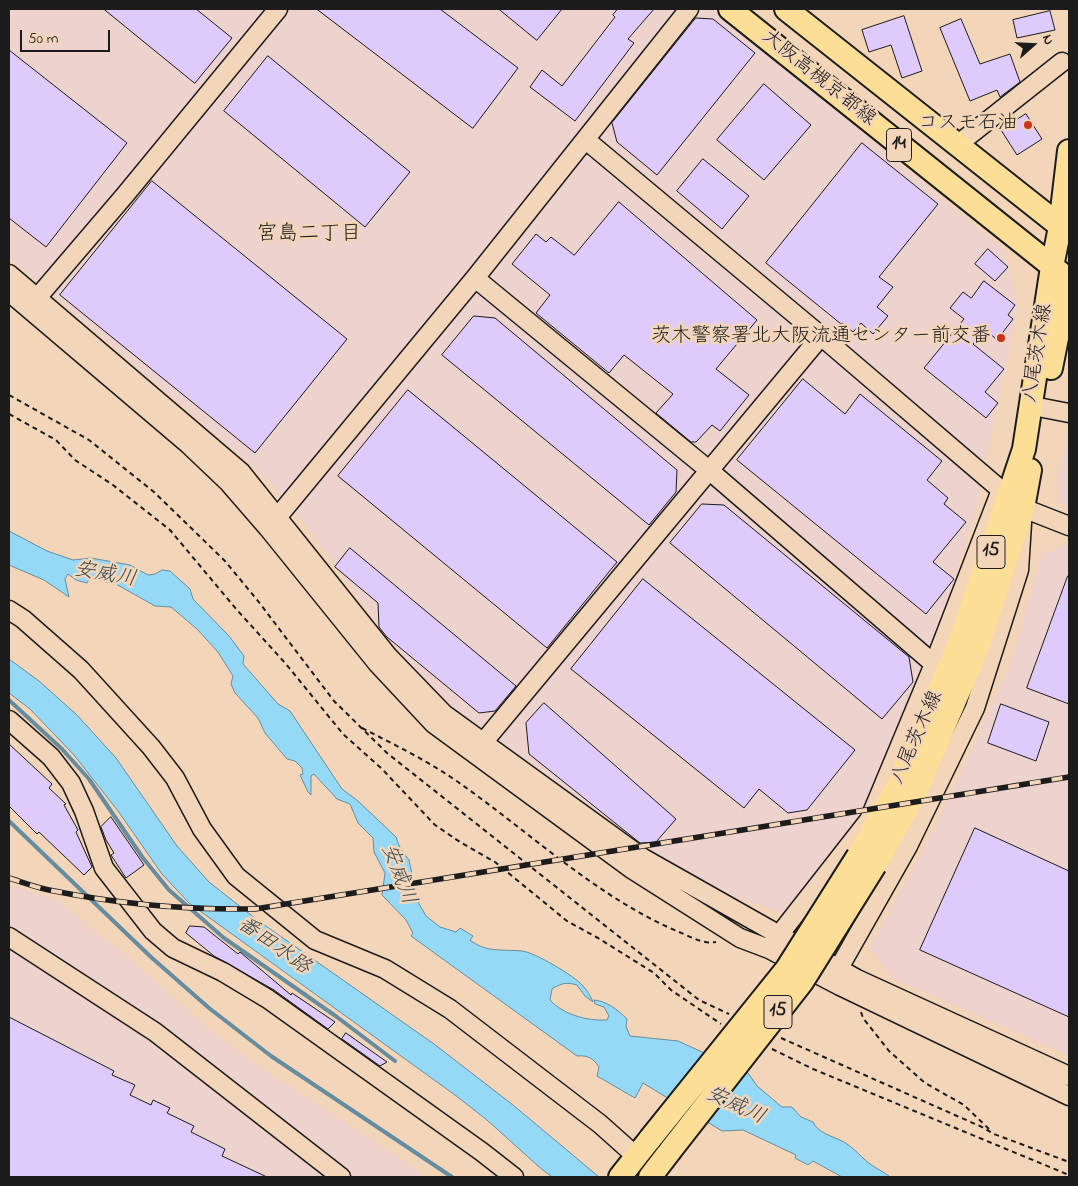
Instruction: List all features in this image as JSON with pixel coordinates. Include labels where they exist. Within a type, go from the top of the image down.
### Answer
[{"type":"main road","name":"大阪高槻京都線","points":[[730,9],[1065,276]]},
{"type":"main road","name":"大阪高槻京都線","points":[[786,9],[1065,230]]},
{"type":"main road","name":"八尾茨木線","points":[[633,1161],[786,970],[915,794],[978,647],[1023,508],[1043,408],[1065,276],[1069,151]]},
{"type":"main road","name":"八尾茨木線","points":[[650,1177],[802,982],[866,860],[960,641],[983,576],[1024,449],[1065,276]]},
{"type":"main road","points":[[1000,490],[1024,449]]},
{"type":"main road","points":[[983,576],[989,522]]},
{"type":"street","points":[[37,298],[125,195],[278,9]]},
{"type":"street","points":[[273,522],[586,140],[689,9]]},
{"type":"street","points":[[958,145],[1062,62]]},
{"type":"street","points":[[586,140],[821,336],[1000,490],[934,664],[869,820],[774,942]]},
{"type":"street","points":[[9,274],[242,472],[273,522],[377,663],[434,724],[479,748],[643,858],[855,993],[1069,1096]]},
{"type":"street","points":[[474,278],[710,470],[934,664]]},
{"type":"street","points":[[9,292],[188,444],[273,522]]},
{"type":"street","points":[[479,748],[821,336]]},
{"type":"street","points":[[1043,408],[1069,413]]},
{"type":"street","points":[[839,968],[908,846],[975,708],[1019,570],[1023,508],[1069,526]]},
{"type":"street","points":[[9,610],[23,619],[80,670],[151,747],[174,778],[202,829],[236,876],[316,940],[385,969],[450,1009],[600,1124],[633,1161]]},
{"type":"street","points":[[9,720],[51,757],[72,783],[104,868],[153,931],[173,948],[224,972],[268,999],[514,1177]]},
{"type":"street","points":[[479,748],[633,870],[740,938],[774,942],[839,968],[857,979],[1069,1076]]},
{"type":"street","points":[[9,937],[155,1032],[341,1177]]},
{"type":"path","points":[[9,395],[89,440],[154,492],[225,561],[334,701],[401,764],[699,1000],[736,1017]]},
{"type":"path","points":[[9,414],[56,440],[75,460],[113,485],[170,530],[237,610],[286,664],[342,734],[382,769],[435,825],[495,862],[567,922],[598,938],[654,974],[672,990],[727,1027]]},
{"type":"path","points":[[360,727],[430,763],[594,883],[658,924],[707,943],[740,938]]},
{"type":"path","points":[[855,993],[863,1018],[889,1051],[925,1083],[964,1105],[994,1134]]},
{"type":"path","points":[[781,1038],[994,1134],[1069,1162]]},
{"type":"path","points":[[770,1048],[813,1069],[1069,1176]]},
{"type":"shaded area","points":[[9,9],[713,9],[1004,250],[1018,306],[976,509],[925,674],[884,770],[849,834],[785,914],[734,897],[627,838],[461,717],[399,654],[308,528],[265,477],[9,258]]},
{"type":"shaded area","points":[[1069,426],[1069,506],[1060,502],[1057,480]]},
{"type":"shaded area","points":[[1066,545],[1069,546],[1069,1056],[893,978],[870,948],[937,824],[1009,668],[1042,554]]},
{"type":"shaded area","points":[[9,885],[59,901],[97,935],[115,946],[206,1027],[252,1062],[419,1171],[421,1177],[9,1177]]},
{"type":"water","name":"安威川","points":[[9,531],[47,551],[73,560],[91,558],[130,565],[148,575],[162,570],[170,571],[190,589],[193,599],[229,636],[244,656],[243,664],[278,704],[290,711],[342,789],[358,801],[396,837],[400,848],[409,860],[418,902],[426,916],[440,927],[456,932],[460,928],[473,936],[470,940],[488,949],[528,952],[554,965],[579,982],[586,989],[593,1002],[585,996],[577,985],[561,984],[552,989],[550,1000],[562,1010],[584,1018],[607,1020],[609,1016],[604,1007],[595,1004],[594,1000],[603,1002],[627,1019],[626,1026],[630,1036],[678,1041],[748,1073],[757,1086],[782,1107],[792,1107],[801,1117],[813,1122],[822,1132],[846,1144],[890,1177],[842,1177],[813,1161],[808,1165],[795,1158],[796,1155],[743,1130],[722,1131],[643,1083],[635,1098],[597,1076],[599,1067],[595,1061],[584,1056],[577,1056],[411,936],[413,933],[406,920],[382,895],[385,873],[374,852],[373,838],[358,823],[350,804],[337,799],[314,774],[311,776],[311,795],[308,792],[300,775],[303,774],[302,768],[295,761],[287,759],[265,733],[258,718],[235,693],[231,684],[233,676],[218,652],[197,629],[171,607],[155,606],[116,584],[90,578],[87,583],[76,580],[68,574],[65,579],[69,597],[44,580],[9,565]]},
{"type":"water","name":"番田水路","points":[[9,659],[39,681],[77,715],[116,758],[177,846],[209,882],[256,919],[434,1044],[513,1105],[599,1177],[552,1177],[487,1120],[455,1095],[189,903],[162,874],[118,811],[74,755],[30,709],[9,693]]},
{"type":"building","points":[[104,9],[196,9],[232,38],[195,83]]},
{"type":"building","points":[[317,9],[440,9],[518,68],[473,128]]},
{"type":"building","points":[[499,9],[562,9],[537,40]]},
{"type":"building","points":[[618,9],[654,9],[628,39],[634,43],[575,121],[530,87],[542,70],[562,86],[615,17],[613,15]]},
{"type":"building","points":[[1050,11],[1055,30],[1017,38],[1013,20]]},
{"type":"building","points":[[904,16],[922,71],[902,78],[891,45],[869,52],[862,30]]},
{"type":"building","points":[[696,18],[713,19],[755,53],[657,175],[617,142],[612,123]]},
{"type":"building","points":[[961,19],[980,64],[1010,54],[1020,82],[1000,97],[997,90],[970,101],[940,28]]},
{"type":"building","points":[[9,50],[127,143],[46,247],[9,218]]},
{"type":"building","points":[[268,56],[410,172],[365,227],[224,111]]},
{"type":"building","points":[[764,84],[811,125],[764,180],[717,140]]},
{"type":"building","points":[[1026,114],[1042,139],[1017,155],[1001,130]]},
{"type":"building","points":[[862,143],[938,204],[879,277],[893,287],[877,307],[888,316],[873,334],[861,323],[853,332],[766,263]]},
{"type":"building","points":[[703,159],[749,196],[722,229],[677,191]]},
{"type":"building","points":[[152,181],[347,339],[255,453],[60,295]]},
{"type":"building","points":[[619,202],[757,320],[716,369],[749,395],[720,431],[712,425],[696,442],[691,442],[656,413],[673,394],[624,355],[609,373],[536,313],[550,295],[512,264],[536,234],[546,242],[551,237],[574,255]]},
{"type":"building","points":[[988,249],[1008,267],[995,281],[975,264]]},
{"type":"building","points":[[984,281],[1015,305],[1008,315],[1013,319],[997,340],[985,329],[973,344],[1004,369],[985,392],[998,403],[986,418],[924,368],[964,319],[950,308],[963,292],[971,298]]},
{"type":"building","points":[[474,316],[495,318],[677,470],[676,492],[649,525],[442,355]]},
{"type":"building","points":[[803,379],[845,414],[860,394],[942,461],[927,480],[948,498],[944,504],[966,522],[933,562],[954,579],[926,614],[737,460]]},
{"type":"building","points":[[408,390],[617,562],[547,648],[338,476]]},
{"type":"building","points":[[702,504],[724,505],[909,657],[913,682],[882,719],[670,543]]},
{"type":"building","points":[[350,548],[516,686],[495,711],[479,713],[387,637],[379,627],[378,603],[335,567]]},
{"type":"building","points":[[1069,576],[1069,704],[1027,688]]},
{"type":"building","points":[[643,579],[855,750],[807,810],[788,813],[759,789],[744,808],[571,669]]},
{"type":"building","points":[[544,703],[676,819],[656,842],[640,843],[529,754],[526,723]]},
{"type":"building","points":[[1001,704],[1049,722],[1036,761],[988,743]]},
{"type":"building","points":[[9,744],[52,784],[49,788],[66,804],[64,805],[78,830],[76,832],[92,867],[84,875],[39,832],[37,834],[9,806]]},
{"type":"building","points":[[111,817],[144,865],[126,878],[111,855],[114,853],[101,827]]},
{"type":"building","points":[[975,828],[1069,871],[1069,1017],[920,950]]},
{"type":"building","points":[[190,926],[204,927],[238,954],[240,952],[291,995],[292,993],[335,1022],[328,1029],[274,990],[214,956],[186,933]]},
{"type":"building","points":[[9,1017],[114,1071],[112,1075],[135,1085],[130,1095],[151,1105],[153,1100],[170,1108],[167,1113],[194,1126],[191,1132],[225,1149],[222,1156],[267,1177],[9,1177]]},
{"type":"building","points":[[346,1033],[387,1062],[380,1066],[342,1039]]},
{"type":"waterway","name":"番田水路","points":[[9,700],[62,749],[89,779],[143,858],[169,890],[224,938],[337,1017],[395,1061]]},
{"type":"waterway","points":[[9,821],[152,958],[209,1008],[271,1056],[452,1177]]},
{"type":"railway","points":[[9,878],[49,890],[126,902],[177,907],[255,909],[1069,777]]},
{"type":"place","name":"コスモ石油","points":[[1028,125]]},
{"type":"place","name":"茨木警察署北大阪流通センター前交番","points":[[1001,338]]},
{"type":"district","name":"宮島二丁目","points":[[309,236]]}]
